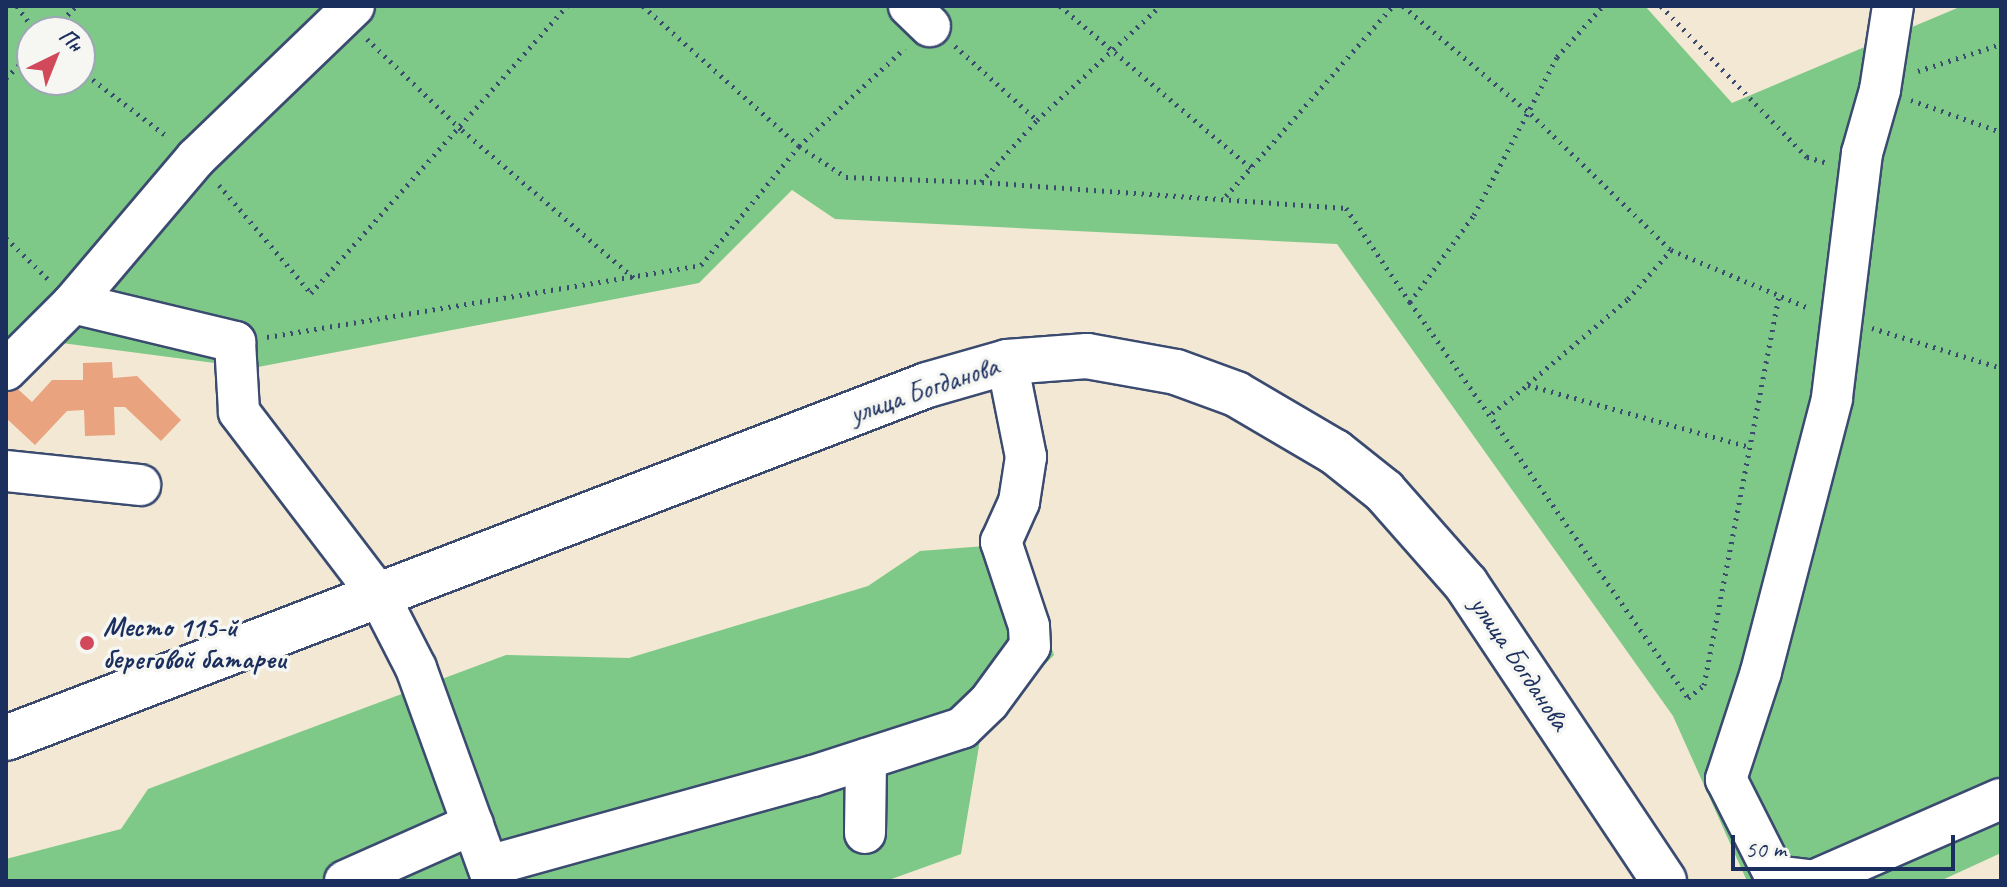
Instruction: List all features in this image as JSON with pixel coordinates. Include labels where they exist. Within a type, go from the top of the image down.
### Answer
[{"type":"main road","name":"улица Богданова","points":[[6,738],[927,385],[1007,362],[1087,356],[1176,372],[1248,400],[1335,452],[1413,520],[1466,584],[1664,881]]},
{"type":"lane","points":[[1893,6],[1881,85],[1862,153],[1838,317],[1832,399],[1761,672],[1726,779],[1775,876],[1813,881],[2001,799]]},
{"type":"lane","points":[[6,370],[73,303],[196,158],[349,12]]},
{"type":"lane","points":[[73,303],[235,342],[239,412],[379,596],[416,668],[491,874],[962,728],[989,702],[1030,646],[1029,626],[1001,542],[1019,502],[1026,457],[1007,362]]},
{"type":"lane","points":[[6,471],[140,485]]},
{"type":"lane","points":[[865,833],[866,759]]},
{"type":"lane","points":[[345,881],[473,824]]},
{"type":"path","points":[[96,82],[196,158],[311,293],[462,130],[567,6]]},
{"type":"path","points":[[643,6],[799,146],[846,177],[1226,196],[1346,208],[1688,698],[1704,685],[1779,297]]},
{"type":"path","points":[[1060,6],[1109,52],[1251,168]]},
{"type":"path","points":[[981,182],[1037,120],[1160,6]]},
{"type":"path","points":[[1226,196],[1393,6]]},
{"type":"path","points":[[1403,6],[1531,114],[1671,250],[1779,297],[2001,368]]},
{"type":"path","points":[[1410,302],[1474,215],[1531,114],[1557,57],[1603,6]]},
{"type":"path","points":[[1661,6],[1807,157],[1828,163],[1862,153]]},
{"type":"path","points":[[349,12],[462,130],[635,279]]},
{"type":"path","points":[[235,342],[635,279],[701,265],[799,146],[919,16],[1037,120]]},
{"type":"path","points":[[1881,85],[2001,44]]},
{"type":"path","points":[[1881,85],[2001,132]]},
{"type":"path","points":[[6,238],[73,303]]},
{"type":"path","points":[[1492,413],[1628,299],[1671,250]]},
{"type":"path","points":[[1528,385],[1750,447]]},
{"type":"green space","points":[[6,6],[1645,6],[1732,103],[1962,6],[2001,6],[2001,853],[1940,881],[1747,881],[1673,716],[1337,244],[835,219],[792,190],[699,283],[253,368],[16,337],[6,347]]},
{"type":"green space","points":[[1012,544],[1054,655],[982,728],[961,854],[886,881],[6,881],[6,859],[121,829],[148,789],[506,655],[629,658],[868,586],[920,551]]},
{"type":"building","points":[[112,362],[113,378],[137,376],[181,420],[161,441],[125,407],[114,407],[115,435],[85,436],[84,410],[67,411],[35,445],[6,418],[9,381],[32,402],[52,380],[83,380],[83,363]]},
{"type":"place","name":"Место 115-й береговой батареи","points":[[87,643]]}]
